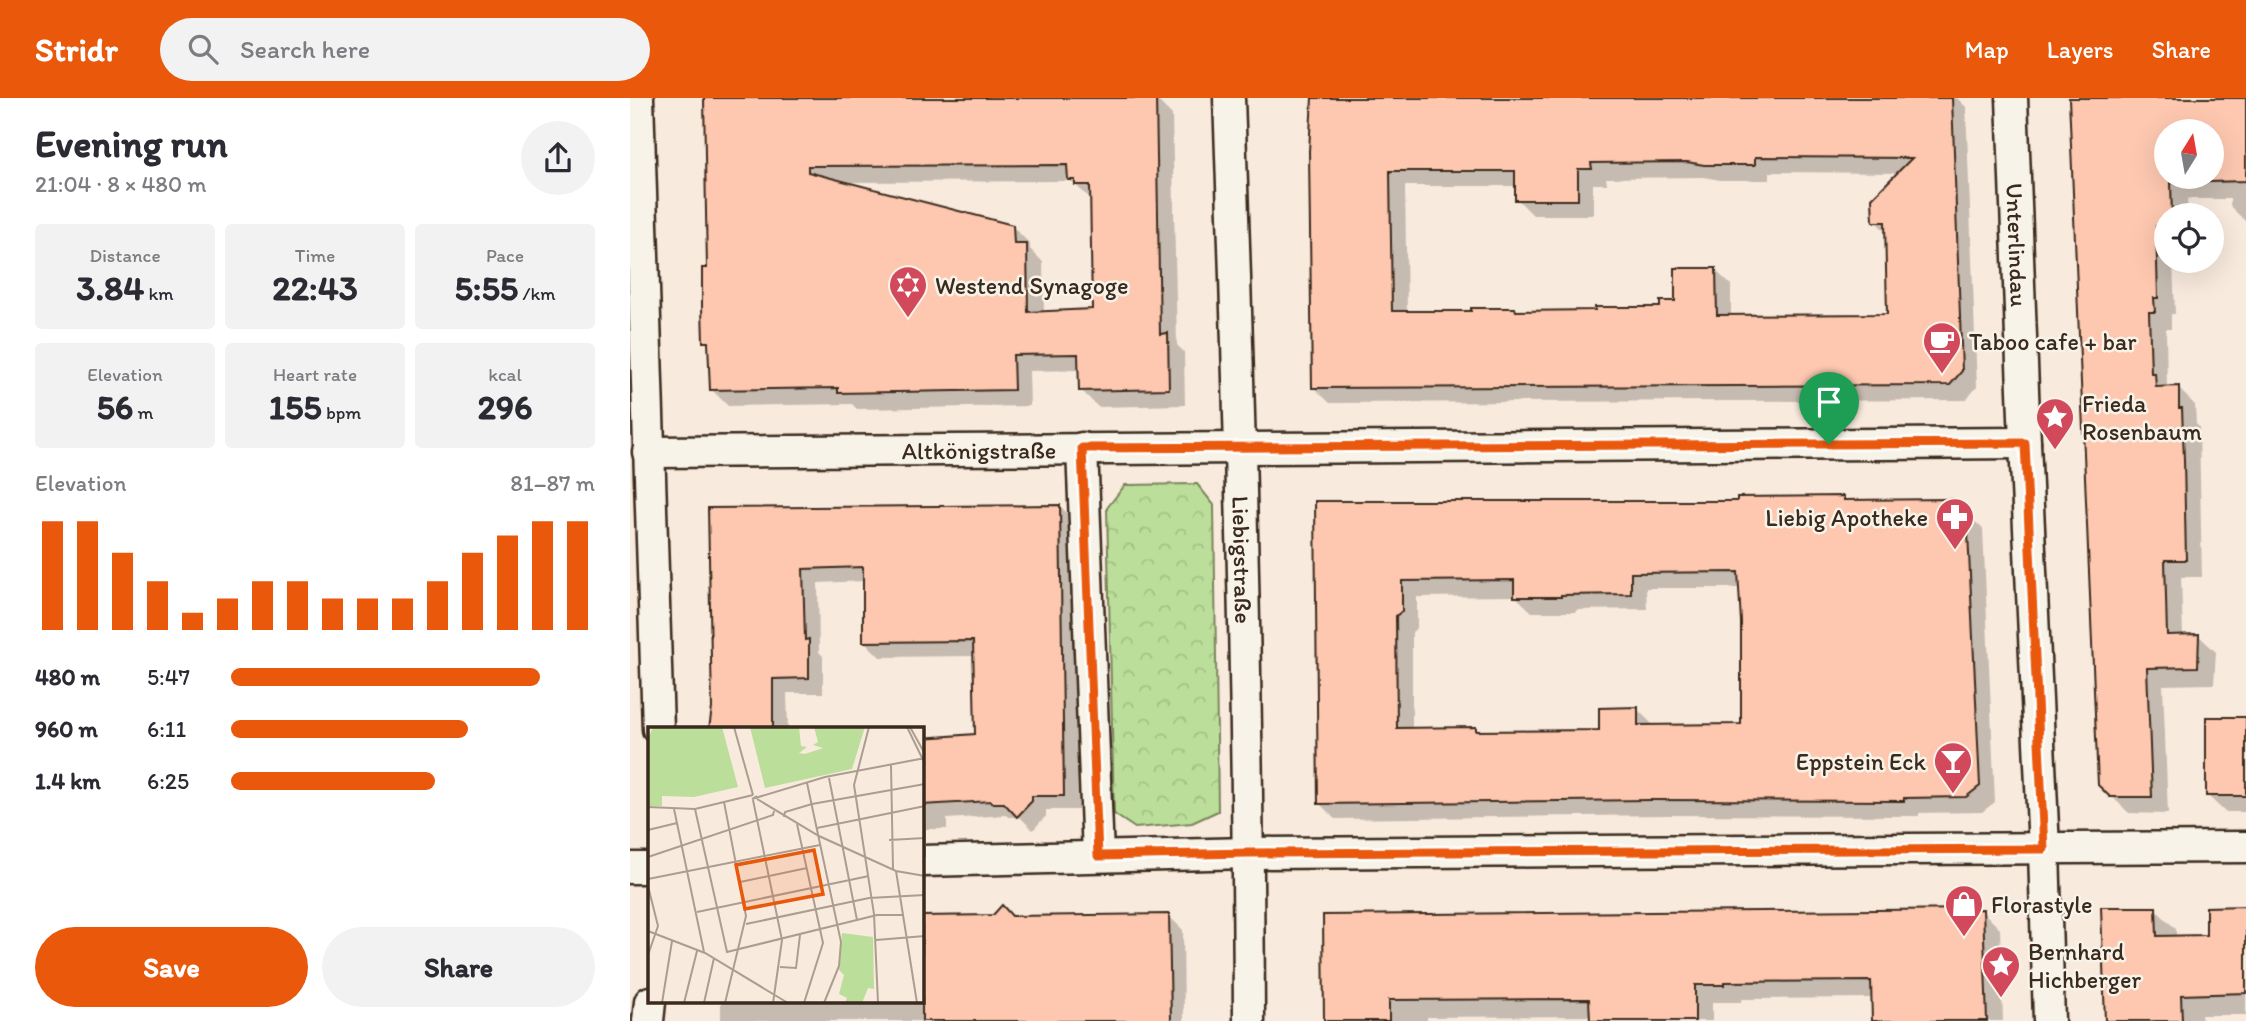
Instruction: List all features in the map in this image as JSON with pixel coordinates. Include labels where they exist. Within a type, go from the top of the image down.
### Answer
[{"type":"street","points":[[638,98],[658,727]]},
{"type":"street","name":"Liebigstraße","points":[[1229,98],[1241,447],[1249,853],[1249,1021]]},
{"type":"street","name":"Unterlindau","points":[[2012,98],[2049,1021]]},
{"type":"street","name":"Altkönigstraße","points":[[648,452],[2025,443]]},
{"type":"street","points":[[1082,448],[1098,856]]},
{"type":"street","points":[[924,861],[1249,853],[2246,847]]},
{"type":"street","points":[[630,868],[648,868]]},
{"type":"green space","points":[[1197,484],[1214,505],[1218,811],[1192,823],[1135,828],[1114,814],[1107,508],[1125,485]]},
{"type":"building","points":[[704,98],[1156,98],[1160,334],[1168,333],[1169,389],[1079,391],[1078,354],[1013,355],[1014,390],[838,393],[838,388],[710,390],[708,342],[703,342],[702,306],[702,268],[707,268]],"holes":[[[1067,165],[1068,180],[1075,180],[1075,185],[1090,185],[1092,309],[1028,312],[1027,244],[1014,244],[1013,225],[808,172],[808,166]]]},
{"type":"building","points":[[1312,98],[1952,98],[1962,371],[1950,385],[1312,388],[1309,151]],"holes":[[[1755,157],[1912,158],[1872,198],[1873,222],[1885,222],[1887,314],[1717,315],[1716,268],[1675,268],[1675,301],[1660,301],[1660,307],[1392,311],[1390,171],[1515,171],[1515,200],[1578,200],[1578,169],[1592,169],[1591,163],[1687,162],[1704,165],[1755,165]]]},
{"type":"building","points":[[2069,98],[2246,98],[2246,181],[2224,182],[2224,119],[2154,119],[2154,189],[2171,189],[2172,203],[2154,203],[2154,273],[2157,273],[2158,298],[2154,298],[2155,312],[2149,312],[2151,373],[2155,373],[2156,387],[2179,386],[2184,460],[2186,560],[2165,560],[2167,635],[2199,634],[2198,667],[2147,668],[2152,797],[2110,797],[2098,785]]},
{"type":"building","points":[[1737,497],[1953,499],[1967,511],[1980,786],[1966,797],[1904,798],[1904,801],[1650,800],[1318,804],[1315,501],[1737,501]],"holes":[[[1738,572],[1741,724],[1638,725],[1638,707],[1599,708],[1599,730],[1476,731],[1476,727],[1397,728],[1396,616],[1402,611],[1402,581],[1514,580],[1514,597],[1561,597],[1631,594],[1631,573]]]},
{"type":"building","points":[[1060,505],[1064,796],[1032,796],[1032,801],[1017,817],[1004,803],[991,801],[924,805],[924,738],[975,734],[973,641],[863,642],[863,567],[803,569],[805,640],[809,639],[809,678],[773,679],[773,727],[709,727],[712,708],[708,508]]},
{"type":"building","points":[[2206,717],[2246,717],[2246,796],[2206,796]]},
{"type":"building","points":[[1002,905],[1012,916],[1169,914],[1171,1021],[922,1021],[924,916],[993,915]]},
{"type":"building","points":[[2246,906],[2246,993],[2181,995],[2182,1021],[2105,1021],[2101,907],[2156,907],[2157,936],[2206,935],[2206,907]]},
{"type":"building","points":[[1983,909],[1987,1021],[1872,1021],[1871,981],[1724,982],[1724,985],[1695,985],[1695,1021],[1590,1021],[1589,999],[1389,1000],[1389,1021],[1324,1021],[1323,915]]},
{"type":"place","name":"Westend Synagoge","points":[[908,319]]},
{"type":"place","name":"Taboo cafe + bar","points":[[1942,375]]},
{"type":"place","name":"Frieda Rosenbaum","points":[[2055,451]]},
{"type":"place","name":"Liebig Apotheke","points":[[1955,551]]},
{"type":"place","name":"Eppstein Eck","points":[[1953,795]]},
{"type":"place","name":"Florastyle","points":[[1964,938]]},
{"type":"place","name":"Bernhard Hichberger","points":[[2001,999]]},
{"type":"route","points":[[2025,443],[2044,849],[1098,856],[1082,448],[1829,444],[2025,443]]}]
